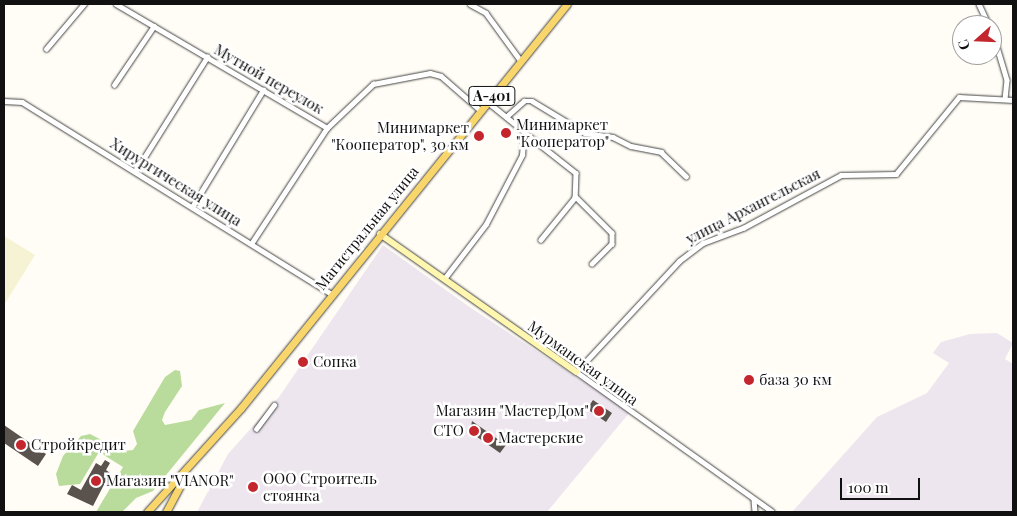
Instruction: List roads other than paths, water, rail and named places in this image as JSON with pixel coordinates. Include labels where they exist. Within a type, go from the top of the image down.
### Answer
[{"type":"main road","name":"Магистральная улица","points":[[147,512],[189,470],[567,4]]},
{"type":"main road","name":"Магистральная улица","points":[[166,512],[189,470]]},
{"type":"street","points":[[46,49],[84,4]]},
{"type":"street","name":"Мутной переулок","points":[[116,4],[328,128],[373,84],[430,73],[441,76],[480,110]]},
{"type":"street","points":[[470,4],[486,13],[520,61]]},
{"type":"street","points":[[114,85],[154,26]]},
{"type":"street","points":[[135,172],[207,57]]},
{"type":"street","points":[[1002,65],[1006,80],[1005,99]]},
{"type":"street","points":[[192,207],[263,90]]},
{"type":"street","name":"улица Архангельская","points":[[576,372],[679,261],[702,243],[744,228],[842,176],[896,174],[959,97],[1013,100]]},
{"type":"street","name":"Хирургическая улица","points":[[4,101],[22,102],[332,294]]},
{"type":"street","points":[[506,118],[524,101],[532,101],[585,133],[613,137],[631,146],[661,152],[686,176]]},
{"type":"street","points":[[487,102],[573,169],[575,196],[612,233],[612,244],[592,264]]},
{"type":"street","points":[[251,244],[328,128]]},
{"type":"street","points":[[444,279],[486,224],[522,155],[524,132]]},
{"type":"street","points":[[542,240],[575,196]]},
{"type":"street","name":"Мурманская улица","points":[[380,234],[772,512]]},
{"type":"street","points":[[256,429],[274,406]]},
{"type":"street","points":[[754,500],[756,512]]},
{"type":"place","name":"Минимаркет \"Кооператор\"","points":[[506,133]]},
{"type":"place","name":"Минимаркет \"Кооператор\", 30 км","points":[[479,136]]},
{"type":"place","name":"Сопка","points":[[303,362]]},
{"type":"place","name":"база 30 км","points":[[749,380]]},
{"type":"place","name":"Магазин \"МастерДом\"","points":[[599,411]]},
{"type":"place","name":"СТО","points":[[474,431]]},
{"type":"place","name":"Мастерские","points":[[488,438]]},
{"type":"place","name":"Стройкредит","points":[[21,445]]},
{"type":"place","name":"Магазин \"VIANOR\"","points":[[96,481]]},
{"type":"place","name":"ООО Строитель стоянка","points":[[253,487]]}]
